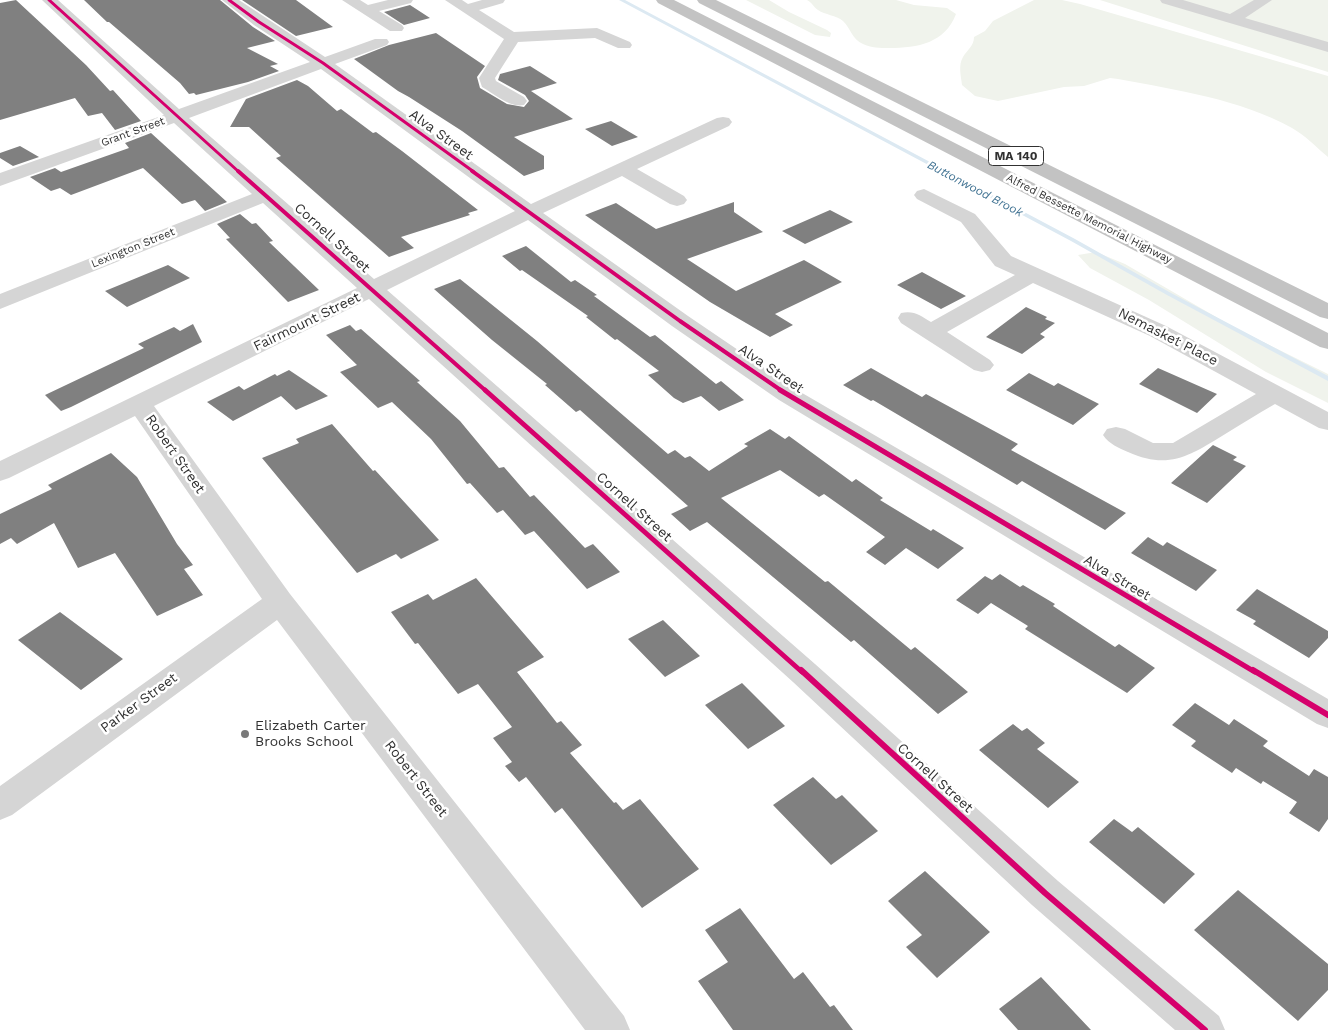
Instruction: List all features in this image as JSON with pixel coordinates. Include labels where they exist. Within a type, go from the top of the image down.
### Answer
[{"type":"highway","name":"Alfred Bessette Memorial Highway","points":[[663,0],[1328,342]]},
{"type":"highway","name":"Alfred Bessette Memorial Highway","points":[[704,0],[1328,312]]},
{"type":"street","name":"Cornell Street","points":[[49,0],[111,58],[804,673],[1045,893],[1205,1030]]},
{"type":"street","name":"Alva Street","points":[[229,0],[259,22],[323,63],[529,212],[788,395],[1328,715]]},
{"type":"street","points":[[349,0],[396,28]]},
{"type":"street","points":[[366,10],[406,0]]},
{"type":"street","points":[[452,0],[513,37],[598,33],[624,45]]},
{"type":"street","points":[[467,9],[498,0]]},
{"type":"street","points":[[1167,0],[1328,47]]},
{"type":"street","points":[[1232,19],[1265,0]]},
{"type":"street","points":[[513,37],[487,78],[488,83],[518,101]]},
{"type":"street","name":"Grant Street","points":[[0,180],[381,42]]},
{"type":"street","name":"Fairmount Street","points":[[0,472],[374,290],[529,212],[723,122]]},
{"type":"street","points":[[621,168],[677,200]]},
{"type":"street","name":"Lexington Street","points":[[0,302],[266,195]]},
{"type":"street","name":"Nemasket Place","points":[[924,195],[968,218],[1003,261],[1158,331],[1328,422]]},
{"type":"street","points":[[931,332],[1032,274]]},
{"type":"street","points":[[909,318],[982,365]]},
{"type":"street","points":[[1116,435],[1144,450],[1162,454],[1180,450],[1275,393]]},
{"type":"street","name":"Robert Street","points":[[139,403],[280,602],[610,1030]]},
{"type":"street","name":"Parker Street","points":[[0,805],[280,602]]},
{"type":"shaded area","points":[[746,0],[769,0],[827,30],[831,33],[830,37],[815,35]]},
{"type":"shaded area","points":[[807,0],[896,0],[914,5],[947,8],[956,14],[945,32],[929,42],[910,47],[876,47],[859,42],[843,21],[821,12]]},
{"type":"shaded area","points":[[1034,0],[1062,0],[1080,4],[1328,76],[1328,157],[1292,128],[1251,110],[1207,97],[1118,79],[1110,78],[1084,86],[1064,87],[998,101],[975,96],[962,85],[960,71],[961,60],[972,45],[974,37],[985,31],[993,21]]},
{"type":"shaded area","points":[[1100,0],[1328,0],[1328,72]]},
{"type":"shaded area","points":[[1096,252],[1125,264],[1235,328],[1328,374],[1328,403],[1266,372],[1149,300],[1090,268],[1078,255]]},
{"type":"building","points":[[16,0],[86,65],[110,91],[113,90],[141,121],[115,130],[102,113],[88,116],[75,98],[0,120],[0,3]]},
{"type":"building","points":[[84,0],[220,0],[253,27],[275,41],[247,48],[278,64],[270,66],[279,71],[248,82],[196,95],[194,93],[189,94],[180,83],[107,22]]},
{"type":"building","points":[[242,0],[296,0],[333,27],[296,36]]},
{"type":"building","points":[[410,5],[430,18],[404,25],[384,12]]},
{"type":"building","points":[[436,33],[485,66],[477,77],[480,88],[507,104],[524,107],[529,101],[525,95],[498,80],[500,74],[530,66],[557,83],[531,91],[573,119],[514,137],[544,156],[544,169],[524,176],[462,131],[398,91],[354,59],[389,45]]},
{"type":"building","points":[[297,80],[308,86],[337,111],[341,109],[373,133],[376,132],[478,210],[468,213],[470,215],[401,237],[414,248],[389,257],[276,158],[281,156],[249,127],[230,127],[246,99]]},
{"type":"building","points":[[611,121],[638,137],[612,146],[585,129]]},
{"type":"building","points":[[151,133],[227,202],[205,211],[195,200],[182,204],[143,168],[71,195],[60,188],[51,191],[30,177],[55,168],[61,172],[129,148],[125,143]]},
{"type":"building","points":[[20,146],[39,157],[13,166],[0,158],[0,153]]},
{"type":"building","points":[[734,202],[734,212],[763,232],[687,259],[736,291],[804,260],[842,282],[775,314],[793,325],[770,337],[710,302],[585,215],[616,203],[656,229]]},
{"type":"building","points":[[830,210],[853,222],[805,244],[782,231]]},
{"type":"building","points":[[240,214],[252,224],[256,223],[273,241],[269,242],[319,290],[288,302],[226,239],[230,238],[217,224]]},
{"type":"building","points":[[526,246],[571,282],[575,280],[597,295],[594,296],[650,337],[655,335],[716,384],[721,381],[744,400],[719,411],[701,396],[683,403],[674,398],[648,375],[659,371],[617,339],[615,340],[586,317],[588,316],[522,270],[520,271],[502,256]]},
{"type":"building","points":[[168,265],[190,278],[127,307],[105,291]]},
{"type":"building","points":[[922,272],[966,296],[941,309],[897,285]]},
{"type":"building","points":[[460,279],[537,341],[668,454],[675,450],[685,458],[690,456],[709,471],[748,446],[744,444],[770,429],[785,439],[789,436],[852,482],[856,479],[883,498],[880,500],[931,531],[933,529],[964,548],[938,569],[906,548],[885,565],[866,552],[885,537],[824,494],[819,497],[780,470],[721,498],[825,582],[828,581],[911,650],[915,647],[968,692],[938,714],[854,640],[851,642],[707,522],[690,531],[671,514],[688,506],[580,410],[576,412],[545,385],[547,384],[492,340],[434,289]]},
{"type":"building","points":[[1026,307],[1055,323],[1040,334],[1045,337],[1022,354],[986,337]]},
{"type":"building","points":[[193,324],[202,342],[71,407],[61,411],[45,395],[144,348],[138,344],[174,327],[180,331]]},
{"type":"building","points":[[350,325],[356,331],[361,329],[420,381],[417,382],[460,421],[499,468],[504,467],[530,497],[534,495],[585,548],[593,544],[620,572],[587,589],[534,531],[525,535],[503,510],[497,513],[470,483],[467,484],[431,439],[392,402],[378,408],[340,372],[357,365],[326,335]]},
{"type":"building","points":[[871,368],[922,397],[926,394],[1018,444],[1011,450],[1126,513],[1105,530],[1022,481],[1017,485],[873,400],[871,401],[843,385]]},
{"type":"building","points":[[1158,368],[1217,394],[1197,413],[1139,384]]},
{"type":"building","points":[[289,370],[328,396],[296,410],[281,396],[233,421],[207,402],[239,386],[244,390],[275,374],[277,376]]},
{"type":"building","points":[[1029,373],[1054,386],[1058,383],[1099,404],[1073,425],[1006,390]]},
{"type":"building","points":[[332,424],[373,471],[375,470],[439,540],[401,559],[396,554],[357,573],[262,458],[299,443],[296,439]]},
{"type":"building","points":[[1213,445],[1237,457],[1233,460],[1246,466],[1207,503],[1171,483]]},
{"type":"building","points":[[111,453],[137,477],[177,544],[193,565],[184,569],[203,595],[157,616],[115,553],[78,568],[54,523],[17,544],[11,538],[0,544],[0,514],[52,489],[48,485]]},
{"type":"building","points":[[1148,537],[1163,546],[1167,542],[1217,570],[1196,591],[1131,553]]},
{"type":"building","points":[[1000,574],[1020,587],[1023,585],[1055,604],[1053,606],[1115,647],[1119,644],[1155,668],[1127,693],[1025,629],[1028,626],[991,603],[978,614],[956,600],[985,576],[992,580]]},
{"type":"building","points":[[476,578],[544,657],[517,672],[557,723],[561,721],[582,745],[570,753],[614,803],[616,802],[623,810],[640,799],[699,869],[642,908],[562,808],[555,813],[526,777],[519,782],[505,766],[512,762],[493,738],[512,727],[478,684],[458,694],[418,643],[415,644],[391,612],[428,594],[433,600]]},
{"type":"building","points":[[1257,589],[1328,631],[1328,638],[1309,658],[1253,624],[1256,621],[1236,610]]},
{"type":"building","points":[[60,612],[123,659],[81,690],[18,640]]},
{"type":"building","points":[[663,620],[700,656],[665,677],[628,639]]},
{"type":"building","points":[[742,683],[785,726],[748,749],[705,705]]},
{"type":"building","points":[[1195,703],[1229,725],[1234,719],[1268,741],[1263,746],[1309,776],[1314,769],[1328,777],[1328,819],[1319,832],[1289,813],[1297,802],[1263,781],[1261,784],[1236,768],[1232,773],[1191,746],[1196,741],[1172,725]]},
{"type":"building","points":[[1013,724],[1022,731],[1027,728],[1045,743],[1037,749],[1079,782],[1048,808],[979,750]]},
{"type":"building","points":[[813,777],[836,799],[842,795],[878,831],[831,865],[773,805]]},
{"type":"building","points":[[1114,819],[1132,832],[1138,827],[1195,874],[1164,904],[1089,842]]},
{"type":"building","points":[[925,871],[990,932],[937,978],[906,947],[922,935],[888,901]]},
{"type":"building","points":[[1238,890],[1328,964],[1328,990],[1298,1021],[1194,930]]},
{"type":"building","points":[[740,908],[794,979],[803,972],[830,1007],[834,1005],[853,1030],[733,1030],[698,981],[728,962],[705,930]]},
{"type":"building","points":[[1041,977],[1091,1030],[1018,1030],[999,1009]]},
{"type":"waterway","name":"Buttonwood Brook","points":[[621,0],[1073,240],[1328,379]]},
{"type":"cycle path","points":[[49,0],[111,58],[804,673],[1045,893],[1205,1030]]},
{"type":"cycle path","points":[[229,0],[259,22],[323,63],[680,321],[788,395],[1328,715]]},
{"type":"place","name":"Elizabeth Carter Brooks School","points":[[245,734]]}]
